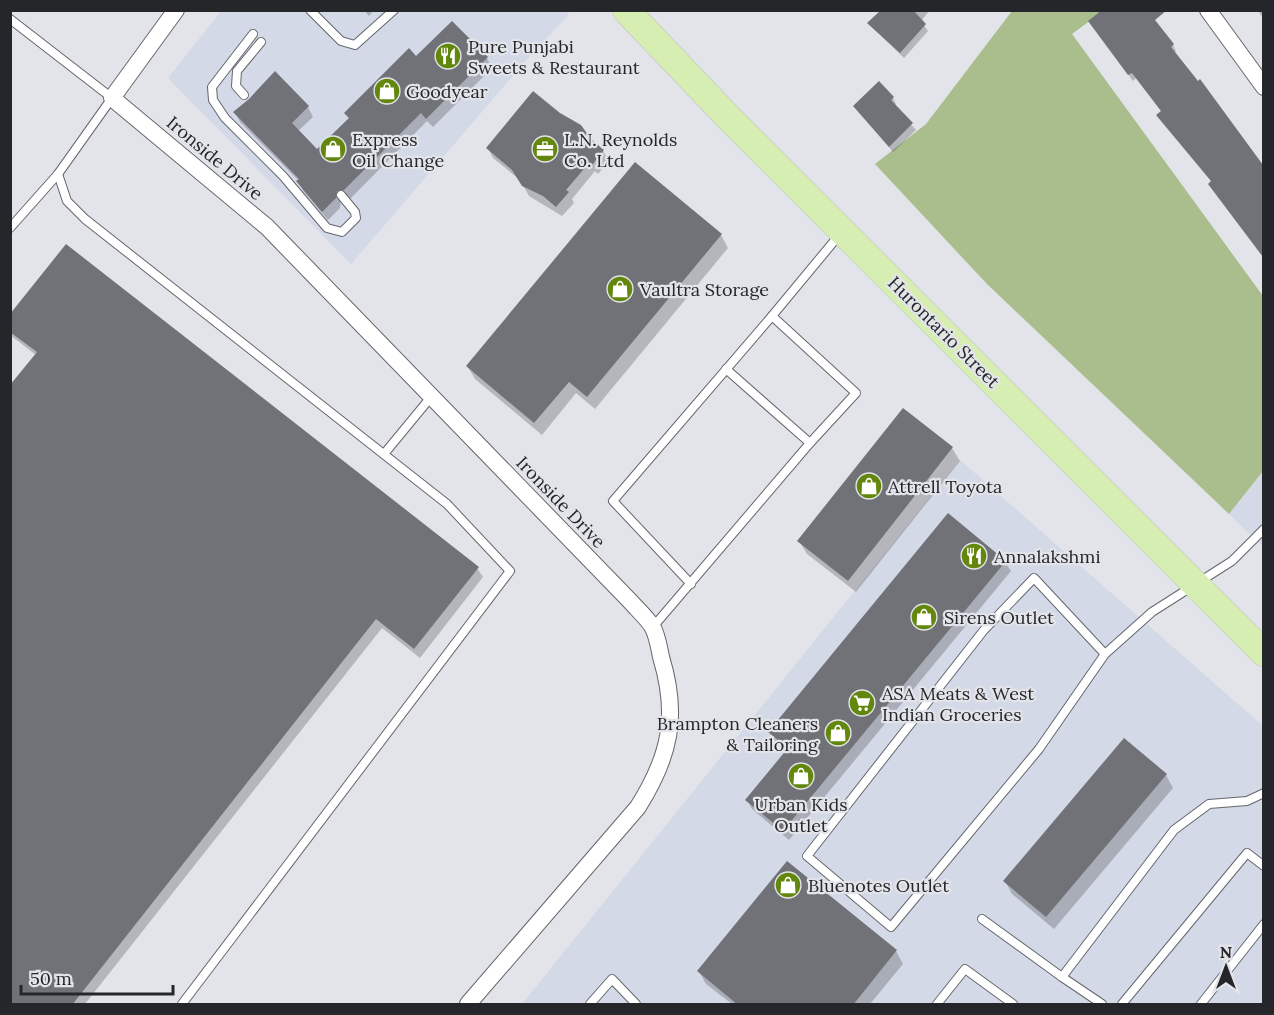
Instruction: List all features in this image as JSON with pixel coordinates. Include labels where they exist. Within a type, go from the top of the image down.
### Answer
[{"type":"main road","name":"Hurontario Street","points":[[626,10],[842,231],[1263,653]]},
{"type":"street","points":[[112,98],[176,10]]},
{"type":"street","points":[[1208,10],[1263,87]]},
{"type":"street","name":"Ironside Drive","points":[[112,98],[259,220],[653,627],[667,675],[671,707],[668,740],[657,776],[638,807],[468,1005]]},
{"type":"lane","points":[[310,10],[341,41],[355,45],[394,10]]},
{"type":"lane","points":[[10,19],[112,98],[58,174],[10,228]]},
{"type":"lane","points":[[253,34],[212,87],[215,105],[283,176],[327,228],[342,231],[356,218],[355,212],[341,195]]},
{"type":"lane","points":[[244,95],[236,86],[237,71],[261,42]]},
{"type":"lane","points":[[58,174],[67,201],[85,219],[447,504],[510,571],[182,1005]]},
{"type":"lane","points":[[691,584],[613,501],[842,231]]},
{"type":"lane","points":[[653,627],[810,443],[856,393],[772,316]]},
{"type":"lane","points":[[726,369],[810,443]]},
{"type":"lane","points":[[384,454],[431,397]]},
{"type":"lane","points":[[1105,654],[1034,578],[984,630],[807,856],[891,927],[1071,707],[1105,654],[1152,612],[1232,561],[1263,529]]},
{"type":"lane","points":[[1062,977],[1174,830],[1209,804],[1247,801],[1263,793]]},
{"type":"lane","points":[[1122,1005],[1247,853],[1263,866]]},
{"type":"lane","points":[[982,919],[1102,1005]]},
{"type":"lane","points":[[1201,1005],[1263,924]]},
{"type":"lane","points":[[937,1005],[965,969],[1013,1005]]},
{"type":"lane","points":[[590,1005],[612,979],[636,1005]]},
{"type":"shaded area","points":[[221,11],[570,11],[351,264],[168,78]]},
{"type":"shaded area","points":[[960,460],[1263,726],[1263,1004],[522,1004]]},
{"type":"shaded area","points":[[1263,471],[1263,547],[1229,514]]},
{"type":"green space","points":[[1012,11],[1103,11],[1072,34],[1263,296],[1263,471],[1229,514],[987,284],[875,164],[926,124]]},
{"type":"building","points":[[881,10],[913,10],[926,24],[900,53],[867,23]]},
{"type":"building","points":[[1102,10],[1167,10],[1155,20],[1174,44],[1171,47],[1198,81],[1200,79],[1263,165],[1263,257],[1208,184],[1211,181],[1156,115],[1161,111],[1132,73],[1128,75],[1088,21]]},
{"type":"building","points":[[452,21],[488,57],[426,119],[421,113],[344,190],[337,191],[336,198],[322,212],[296,181],[299,179],[233,112],[249,99],[275,71],[309,106],[292,123],[317,149],[349,118],[344,113],[409,48],[416,56]]},
{"type":"building","points":[[879,81],[894,97],[891,100],[913,123],[889,147],[853,106]]},
{"type":"building","name":"L.N. Reynolds Co. Ltd","points":[[533,91],[560,113],[581,125],[591,139],[604,150],[592,165],[589,163],[566,190],[569,192],[556,207],[543,196],[522,186],[512,170],[486,148]]},
{"type":"building","points":[[635,162],[722,234],[587,397],[569,382],[534,423],[466,366]]},
{"type":"building","points":[[66,244],[479,567],[414,649],[376,619],[72,1005],[10,1005],[10,385],[37,352],[10,332],[10,314]]},
{"type":"building","points":[[903,408],[953,447],[848,581],[797,541]]},
{"type":"building","points":[[948,513],[1006,561],[783,831],[745,800],[788,748],[768,732]]},
{"type":"building","points":[[1124,738],[1167,774],[1046,917],[1003,881]]},
{"type":"building","points":[[787,861],[897,950],[853,1005],[738,1005],[697,971]]},
{"type":"place","name":"Pure Punjabi Sweets & Restaurant","points":[[448,56]]},
{"type":"place","name":"Goodyear","points":[[387,91]]},
{"type":"place","name":"Express Oil Change","points":[[333,149]]},
{"type":"place","name":"L.N. Reynolds Co. Ltd","points":[[545,149]]},
{"type":"place","name":"Vaultra Storage","points":[[620,289]]},
{"type":"place","name":"Attrell Toyota","points":[[869,486]]},
{"type":"place","name":"Annalakshmi","points":[[974,556]]},
{"type":"place","name":"Sirens Outlet","points":[[924,617]]},
{"type":"place","name":"ASA Meats & West Indian Groceries","points":[[862,703]]},
{"type":"place","name":"Brampton Cleaners & Tailoring","points":[[838,733]]},
{"type":"place","name":"Urban Kids Outlet","points":[[801,776]]},
{"type":"place","name":"Bluenotes Outlet","points":[[788,885]]}]
